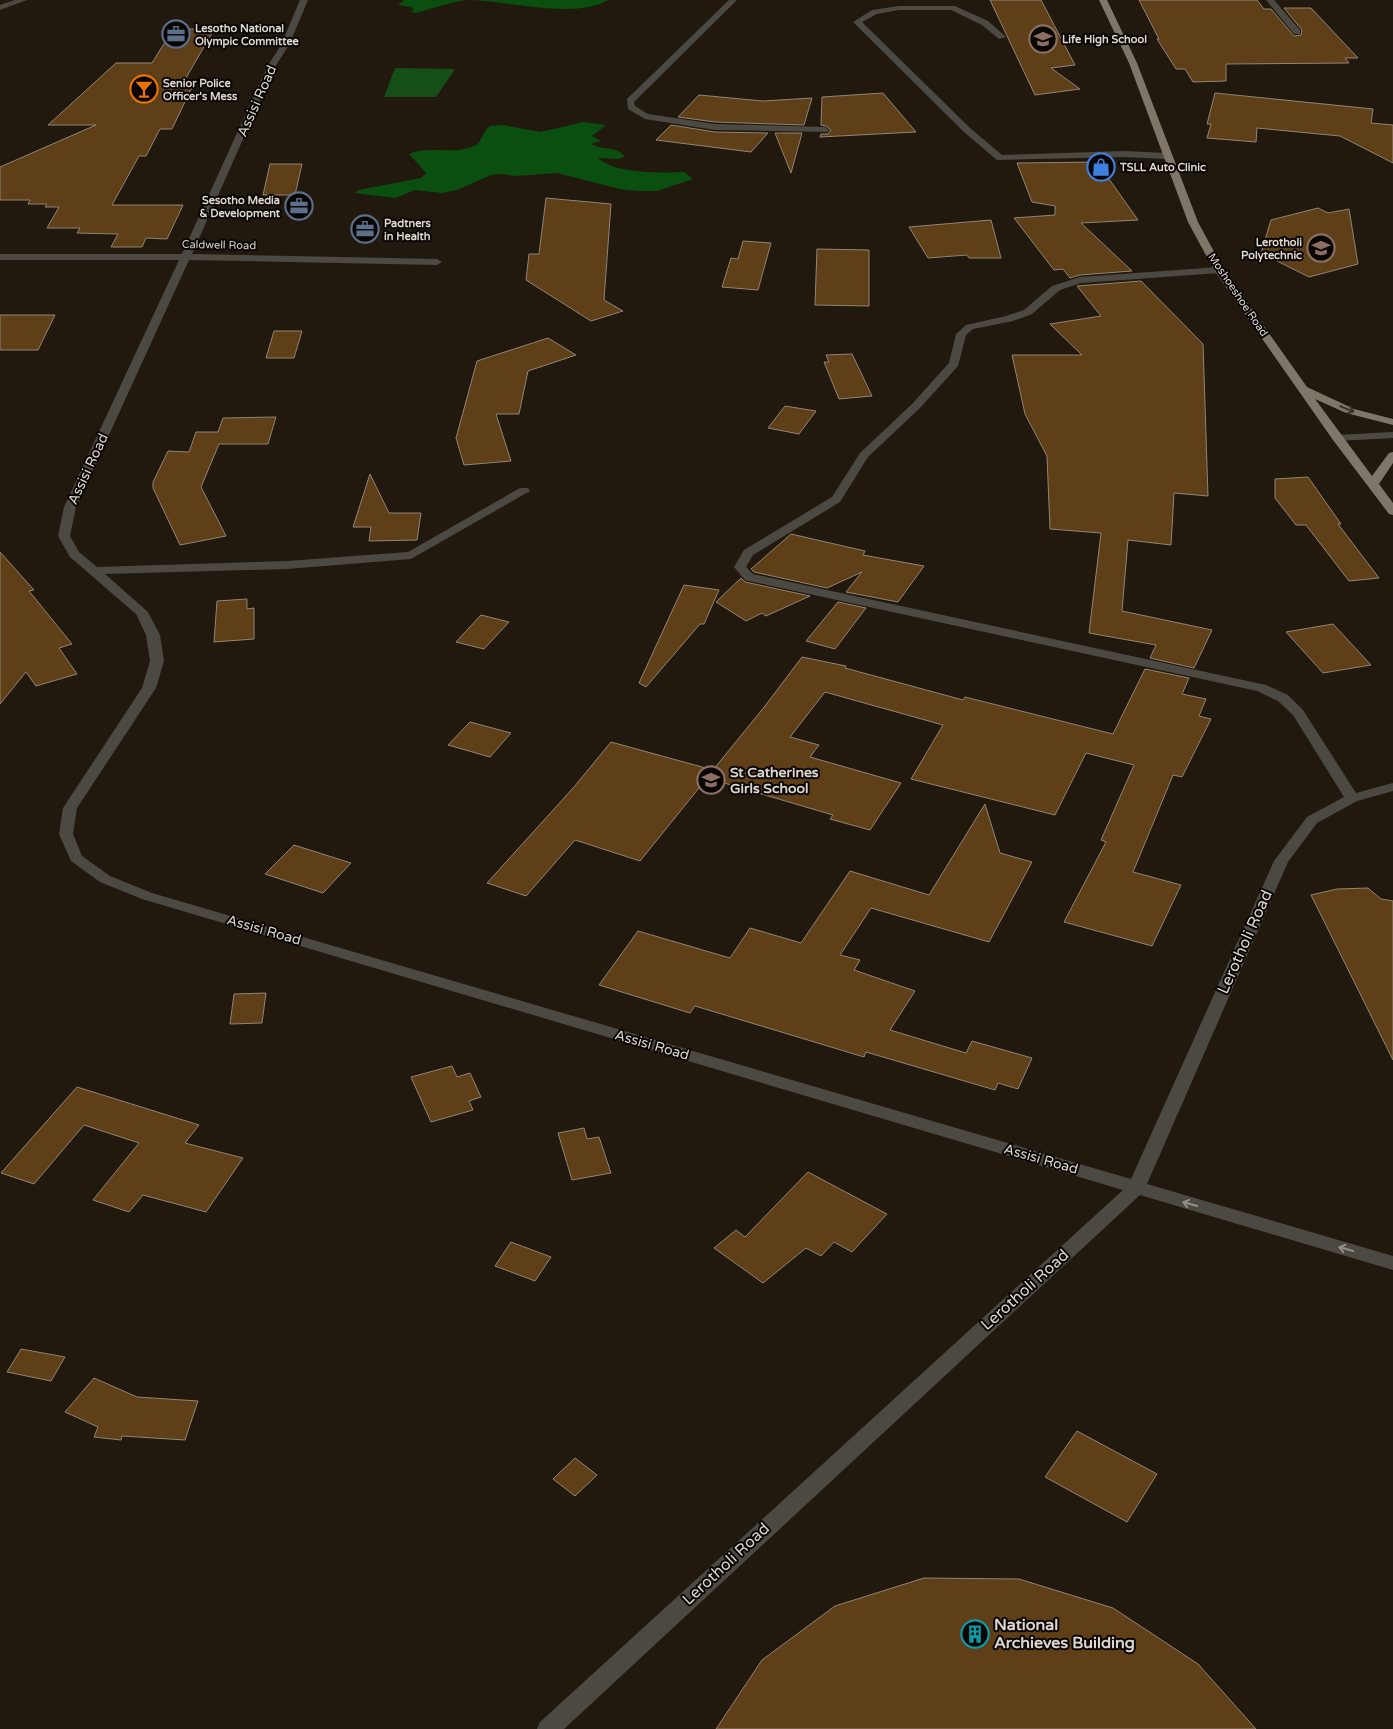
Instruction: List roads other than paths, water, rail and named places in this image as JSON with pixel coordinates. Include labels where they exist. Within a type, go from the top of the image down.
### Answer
[{"type":"main road","name":"Moshoeshoe Road","points":[[1103,0],[1133,62],[1193,222],[1219,270],[1337,438],[1393,511]]},
{"type":"main road","points":[[1303,390],[1350,411],[1393,422]]},
{"type":"main road","points":[[1373,484],[1393,455]]},
{"type":"street","points":[[0,8],[23,0]]},
{"type":"street","name":"Assisi Road","points":[[304,0],[285,45],[271,67],[186,257],[70,507],[64,536],[74,554],[142,612],[153,635],[157,661],[149,688],[70,808],[66,834],[76,858],[106,879],[148,896],[1393,1263]]},
{"type":"street","points":[[733,0],[630,101],[631,107],[645,116],[715,127],[825,130]]},
{"type":"street","points":[[1270,0],[1297,32]]},
{"type":"street","points":[[1002,37],[985,23],[952,8],[899,8],[875,12],[857,22],[967,130],[1000,158],[1124,154],[1167,156]]},
{"type":"street","name":"Caldwell Road","points":[[0,257],[186,257],[437,262]]},
{"type":"street","points":[[1219,270],[1080,280],[1056,288],[1028,312],[1010,319],[970,327],[961,334],[954,364],[916,406],[864,455],[836,499],[748,553],[740,566],[750,577],[1262,688],[1283,698],[1298,713],[1352,798]]},
{"type":"street","points":[[1337,438],[1393,435]]},
{"type":"street","points":[[93,571],[287,565],[411,555],[524,491]]},
{"type":"street","name":"Lerotholi Road","points":[[548,1729],[1136,1188],[1281,861],[1312,820],[1352,798],[1393,787]]},
{"type":"place","name":"Lesotho National Olympic Committee","points":[[176,34]]},
{"type":"place","name":"Life High School","points":[[1043,39]]},
{"type":"place","name":"Senior Police Officer's Mess","points":[[144,89]]},
{"type":"place","name":"TSLL Auto Clinic","points":[[1101,167]]},
{"type":"place","name":"Sesotho Media & Development","points":[[299,206]]},
{"type":"place","name":"Padtners in Health","points":[[365,229]]},
{"type":"place","name":"Lerotholi Polytechnic","points":[[1321,248]]},
{"type":"place","name":"St Catherines Girls School","points":[[711,780]]},
{"type":"place","name":"National Archieves Building","points":[[975,1634]]}]
